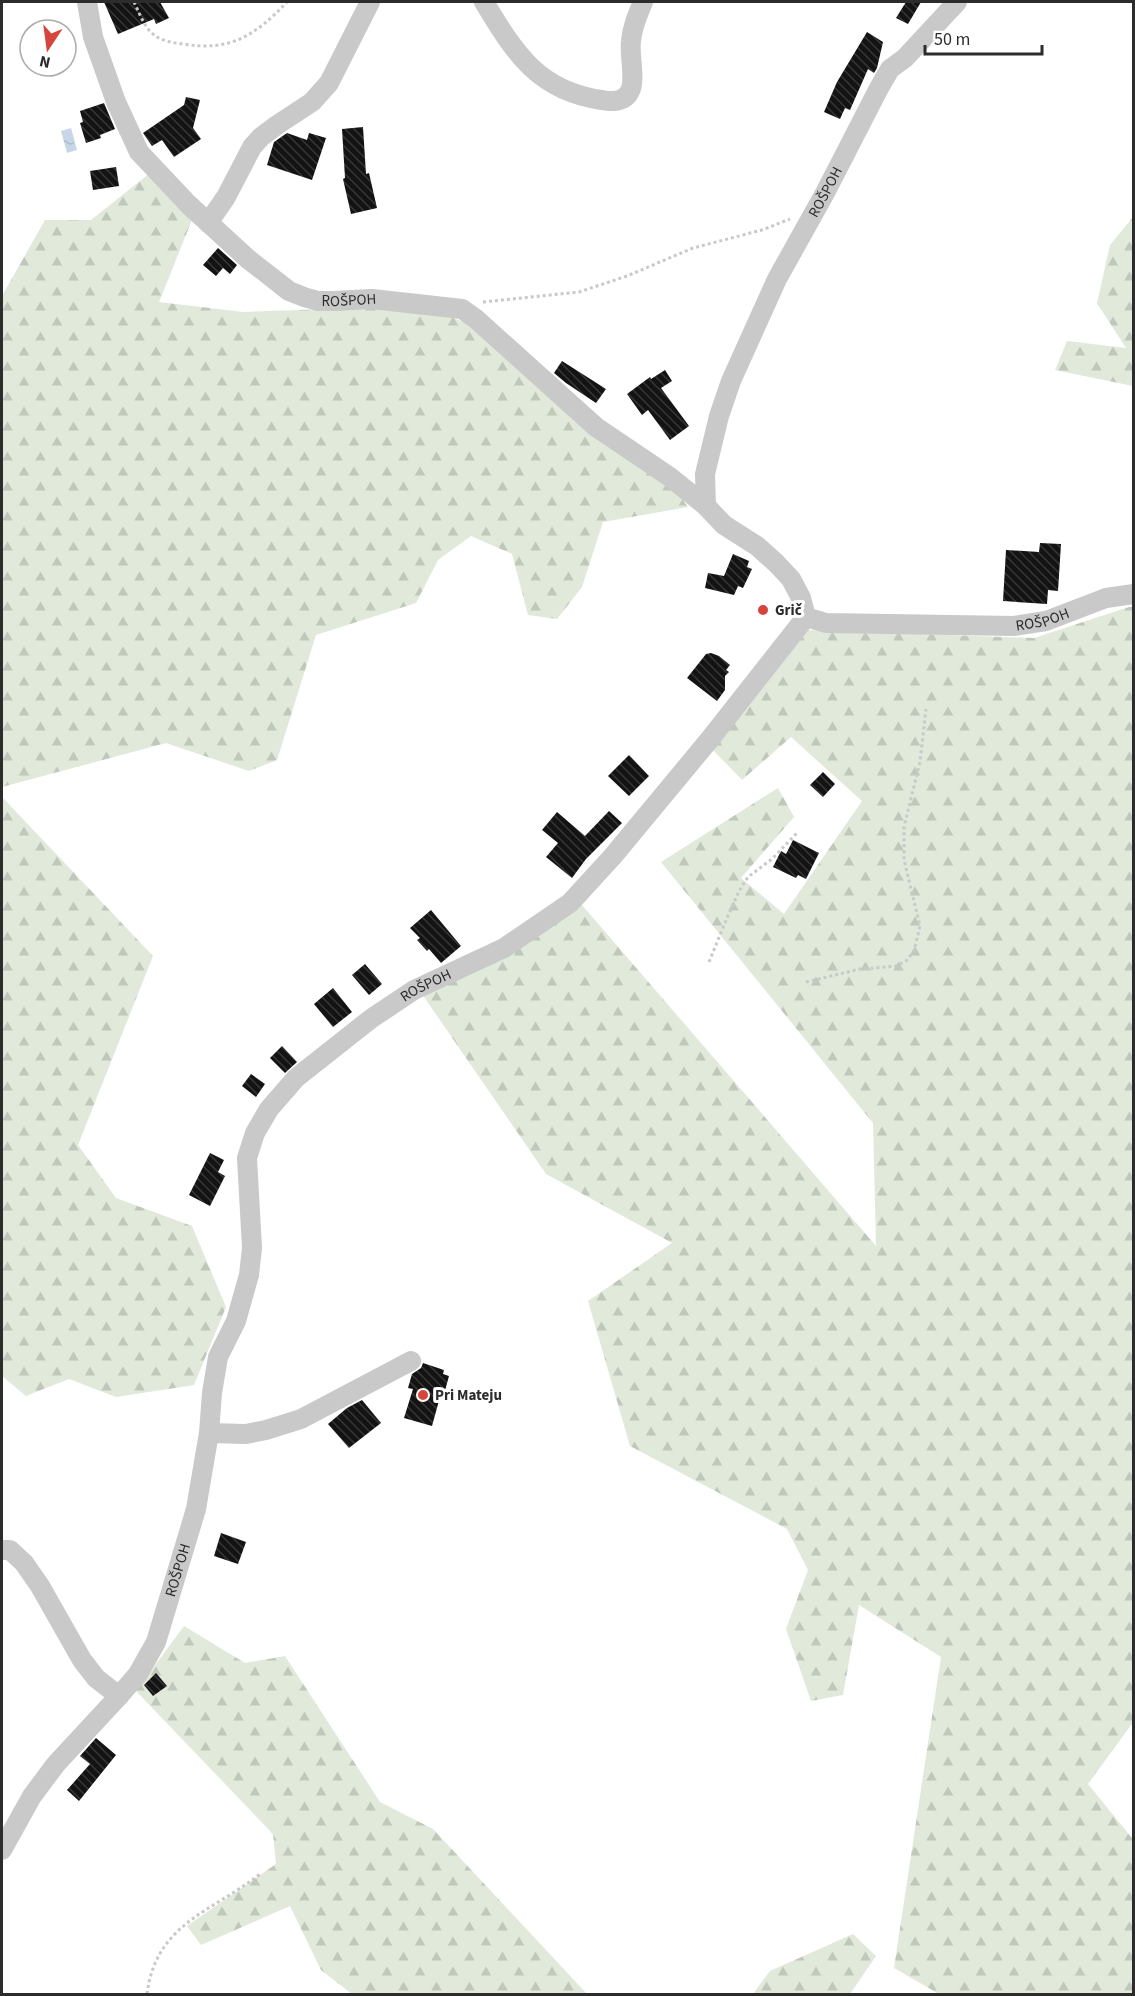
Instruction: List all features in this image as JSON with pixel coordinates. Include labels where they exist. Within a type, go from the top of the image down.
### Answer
[{"type":"street","name":"ROŠPOH","points":[[87,2],[93,37],[116,102],[139,152],[149,165],[208,223],[289,291],[318,301],[372,299],[462,309]]},
{"type":"street","points":[[208,223],[226,197],[252,147],[278,124],[312,102],[329,83],[370,2]]},
{"type":"street","points":[[484,2],[516,51],[543,79],[567,91],[610,101],[624,98],[631,89],[630,42],[643,2]]},
{"type":"street","name":"ROŠPOH","points":[[706,506],[705,474],[719,416],[735,370],[777,279],[890,69],[928,34],[957,2]]},
{"type":"street","points":[[462,309],[596,427],[670,477],[706,506],[724,525],[757,546],[791,579],[801,598],[806,617]]},
{"type":"street","name":"ROŠPOH","points":[[2,1850],[32,1796],[56,1764],[138,1674],[156,1642],[196,1509],[209,1433],[218,1357],[236,1321],[249,1275],[252,1248],[247,1158],[255,1133],[269,1109],[296,1078],[372,1018],[414,990],[504,948],[570,903],[702,748],[806,617],[826,623],[1014,626],[1046,621],[1106,598],[1134,594]]},
{"type":"street","points":[[209,1433],[246,1434],[301,1419],[411,1361]]},
{"type":"street","points":[[2,1550],[10,1550],[24,1563],[40,1586],[82,1660],[96,1678],[119,1696]]},
{"type":"path","points":[[134,2],[148,28],[156,36],[172,43],[209,46],[226,45],[246,36],[261,26],[287,2]]},
{"type":"path","points":[[462,309],[482,302],[579,292],[627,276],[693,248],[762,230],[795,216]]},
{"type":"path","points":[[806,982],[860,969],[896,966],[906,961],[914,951],[920,926],[904,860],[904,827],[920,762],[926,709]]},
{"type":"path","points":[[709,962],[739,891],[748,877],[772,859],[797,833]]},
{"type":"path","points":[[147,1995],[150,1978],[157,1961],[175,1932],[200,1912],[260,1874]]},
{"type":"green space","points":[[150,173],[194,215],[159,302],[243,312],[329,309],[373,303],[436,311],[478,328],[671,484],[688,507],[603,522],[582,587],[557,619],[528,615],[512,554],[471,536],[438,560],[416,603],[316,635],[277,760],[249,771],[166,743],[2,787],[2,296],[45,220],[91,220]]},
{"type":"green space","points":[[1133,217],[1133,386],[1055,370],[1067,341],[1126,348],[1097,303],[1110,245]]},
{"type":"green space","points":[[1133,607],[1134,1721],[1088,1784],[1133,1838],[1133,1994],[939,1994],[894,1968],[941,1657],[859,1605],[843,1695],[811,1701],[786,1629],[808,1570],[787,1529],[630,1446],[588,1301],[672,1243],[546,1174],[422,994],[505,954],[582,905],[876,1246],[873,1123],[661,862],[778,788],[794,817],[741,878],[784,914],[862,801],[791,737],[742,780],[710,747],[808,630],[1034,638]]},
{"type":"green space","points":[[2,797],[153,956],[78,1145],[116,1198],[192,1226],[226,1307],[194,1385],[116,1397],[69,1379],[26,1396],[2,1376]]},
{"type":"green space","points":[[184,1626],[245,1663],[285,1656],[380,1802],[433,1829],[587,1994],[352,1994],[321,1970],[290,1906],[201,1945],[187,1926],[276,1864],[273,1834],[136,1691]]},
{"type":"green space","points":[[853,1934],[876,1956],[850,1994],[753,1994],[770,1971]]},
{"type":"water","points":[[71,128],[77,150],[67,153],[61,131]]},
{"type":"building","points":[[104,2],[160,2],[169,18],[156,24],[154,19],[118,34]]},
{"type":"building","points":[[906,2],[921,2],[908,24],[896,18]]},
{"type":"building","points":[[867,32],[883,42],[877,68],[874,73],[868,69],[850,110],[845,108],[840,119],[824,112],[837,82]]},
{"type":"building","points":[[186,97],[200,100],[193,128],[201,139],[174,157],[162,140],[152,146],[143,133],[184,105]]},
{"type":"building","points":[[104,103],[115,129],[100,135],[101,138],[86,143],[80,123],[83,122],[80,111]]},
{"type":"building","points":[[363,127],[366,174],[369,173],[377,208],[351,214],[343,179],[345,178],[342,129]]},
{"type":"building","points":[[287,133],[307,140],[309,133],[326,138],[312,180],[267,165],[274,142]]},
{"type":"building","points":[[116,167],[119,186],[93,190],[90,171]]},
{"type":"building","points":[[218,248],[237,265],[230,274],[223,268],[216,276],[203,265]]},
{"type":"building","points":[[562,361],[606,389],[596,403],[554,373]]},
{"type":"building","points":[[665,370],[672,381],[661,388],[689,426],[670,440],[648,410],[642,415],[627,394],[650,377],[651,379]]},
{"type":"building","points":[[1040,543],[1061,544],[1058,591],[1048,590],[1047,604],[1003,601],[1006,550],[1039,552]]},
{"type":"building","points":[[733,554],[749,561],[747,567],[752,569],[743,588],[738,586],[734,595],[705,588],[708,573],[724,576]]},
{"type":"building","points":[[711,653],[730,665],[726,670],[729,672],[725,676],[725,690],[717,701],[687,678],[706,654]]},
{"type":"building","points":[[629,755],[649,776],[629,796],[608,776]]},
{"type":"building","points":[[823,772],[835,784],[823,797],[810,785]]},
{"type":"building","points":[[609,811],[622,823],[586,859],[572,878],[546,857],[558,843],[542,830],[557,812],[585,836]]},
{"type":"building","points":[[793,840],[819,853],[806,879],[798,875],[796,878],[773,867],[781,851],[786,854]]},
{"type":"building","points":[[431,910],[461,946],[441,963],[429,949],[427,951],[417,940],[420,938],[410,928]]},
{"type":"building","points":[[365,964],[382,984],[369,995],[352,975]]},
{"type":"building","points":[[333,988],[352,1012],[333,1027],[314,1004]]},
{"type":"building","points":[[282,1046],[297,1062],[285,1073],[270,1058]]},
{"type":"building","points":[[251,1074],[265,1084],[256,1097],[242,1086]]},
{"type":"building","points":[[210,1153],[224,1160],[218,1172],[225,1176],[210,1206],[189,1195]]},
{"type":"building","points":[[423,1363],[444,1370],[443,1374],[449,1376],[432,1426],[404,1418],[413,1389],[408,1388],[412,1374],[421,1368]]},
{"type":"building","points":[[362,1400],[381,1423],[349,1448],[328,1424],[347,1408]]},
{"type":"building","points":[[221,1533],[246,1542],[238,1564],[214,1556]]},
{"type":"building","points":[[156,1673],[167,1686],[153,1696],[144,1685]]},
{"type":"building","points":[[96,1738],[116,1755],[79,1801],[67,1790],[90,1764],[80,1756]]},
{"type":"place","name":"Grič","points":[[763,610]]},
{"type":"place","name":"Pri Mateju","points":[[423,1395]]}]
